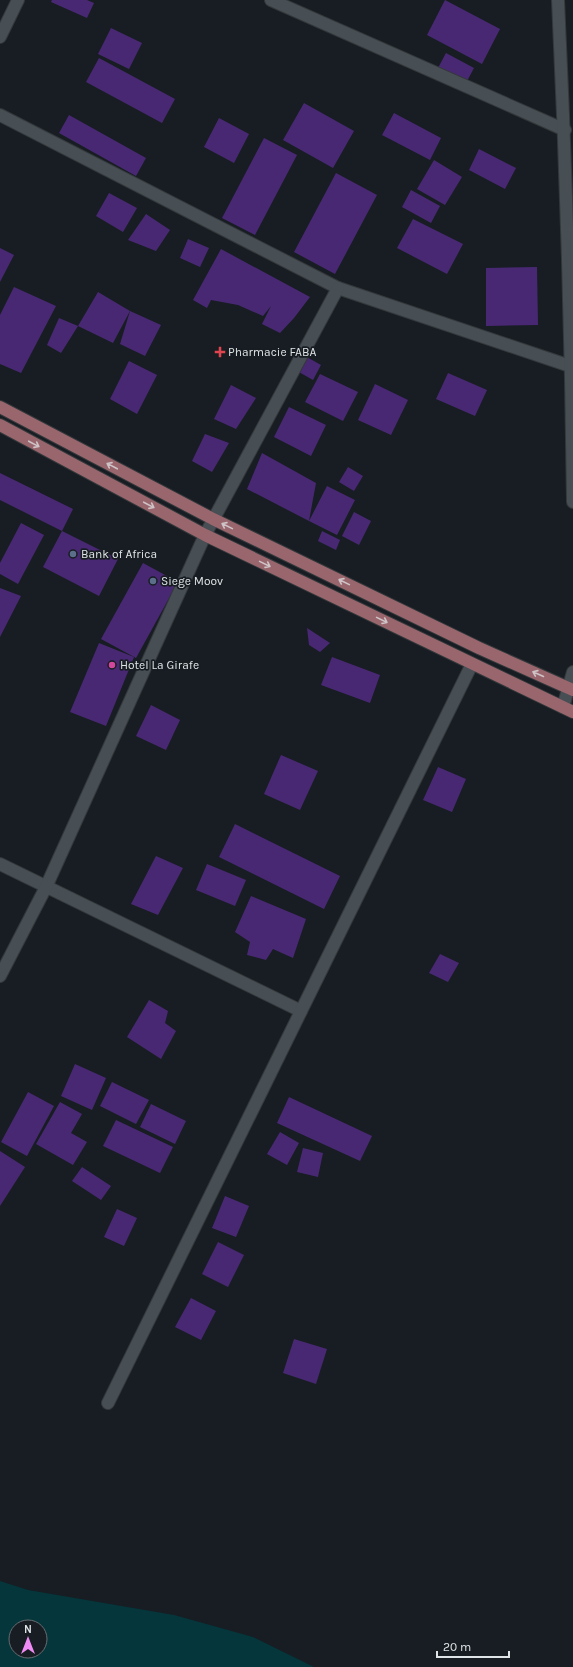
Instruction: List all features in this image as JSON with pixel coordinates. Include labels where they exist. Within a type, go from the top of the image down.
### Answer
[{"type":"main road","points":[[0,407],[213,519],[480,648],[571,689]]},
{"type":"main road","points":[[0,425],[205,534],[568,710]]},
{"type":"street","points":[[0,37],[18,0]]},
{"type":"street","points":[[271,0],[564,130]]},
{"type":"street","points":[[558,0],[572,367],[573,502]]},
{"type":"street","points":[[0,115],[338,288],[572,367]]},
{"type":"street","points":[[0,976],[46,887],[205,534],[338,288]]},
{"type":"street","points":[[108,1403],[472,664]]},
{"type":"street","points":[[568,710],[573,672]]},
{"type":"street","points":[[0,864],[301,1011]]},
{"type":"water","points":[[0,1581],[28,1590],[174,1615],[253,1637],[314,1667],[0,1667]]},
{"type":"building","points":[[52,0],[87,0],[94,3],[87,18],[51,2]]},
{"type":"building","points":[[445,0],[500,29],[482,64],[427,35]]},
{"type":"building","points":[[111,28],[142,43],[129,69],[98,54]]},
{"type":"building","points":[[446,53],[474,68],[466,83],[438,68]]},
{"type":"building","points":[[99,58],[175,99],[162,123],[86,82]]},
{"type":"building","points":[[304,103],[354,131],[333,168],[283,140]]},
{"type":"building","points":[[394,113],[441,138],[430,160],[382,135]]},
{"type":"building","points":[[69,115],[146,158],[136,176],[59,133]]},
{"type":"building","points":[[219,118],[249,134],[234,163],[204,147]]},
{"type":"building","points":[[264,138],[297,155],[255,235],[222,218]]},
{"type":"building","points":[[479,149],[516,168],[505,189],[469,170]]},
{"type":"building","points":[[434,160],[462,177],[445,205],[417,189]]},
{"type":"building","points":[[336,173],[377,195],[335,274],[294,252]]},
{"type":"building","points":[[411,190],[440,206],[431,223],[402,207]]},
{"type":"building","points":[[109,193],[137,208],[123,232],[96,216]]},
{"type":"building","points":[[146,214],[170,230],[156,251],[128,240]]},
{"type":"building","points":[[413,219],[463,244],[447,274],[397,248]]},
{"type":"building","points":[[188,239],[209,248],[200,267],[180,258]]},
{"type":"building","points":[[0,248],[14,255],[0,282]]},
{"type":"building","points":[[221,249],[310,297],[280,333],[262,324],[271,306],[263,316],[238,305],[211,300],[207,308],[193,300]]},
{"type":"building","points":[[537,267],[538,325],[486,326],[486,268]]},
{"type":"building","points":[[14,287],[56,306],[21,373],[0,364],[0,315]]},
{"type":"building","points":[[98,292],[130,311],[113,343],[78,326]]},
{"type":"building","points":[[130,311],[161,325],[145,356],[120,344]]},
{"type":"building","points":[[59,318],[78,326],[61,353],[47,345]]},
{"type":"building","points":[[305,356],[321,365],[313,380],[297,371]]},
{"type":"building","points":[[129,361],[157,375],[137,414],[110,399]]},
{"type":"building","points":[[448,373],[487,390],[475,416],[436,399]]},
{"type":"building","points":[[320,374],[358,392],[343,421],[305,402]]},
{"type":"building","points":[[375,384],[408,400],[391,435],[358,420]]},
{"type":"building","points":[[231,385],[256,398],[236,429],[214,419]]},
{"type":"building","points":[[289,407],[326,425],[311,456],[274,437]]},
{"type":"building","points":[[205,434],[229,443],[212,472],[192,461]]},
{"type":"building","points":[[262,453],[316,483],[309,521],[247,489]]},
{"type":"building","points":[[348,467],[363,476],[354,491],[339,482]]},
{"type":"building","points":[[0,473],[73,509],[62,531],[0,500]]},
{"type":"building","points":[[327,486],[355,500],[337,535],[309,521]]},
{"type":"building","points":[[354,512],[371,521],[359,545],[342,536]]},
{"type":"building","points":[[21,523],[44,535],[18,584],[0,574],[0,563]]},
{"type":"building","points":[[62,531],[118,559],[99,596],[43,567]]},
{"type":"building","points":[[322,531],[340,540],[336,550],[318,541]]},
{"type":"building","points":[[143,563],[178,582],[136,658],[101,639]]},
{"type":"building","points":[[0,588],[21,596],[0,637]]},
{"type":"building","points":[[307,628],[330,643],[320,652],[309,645]]},
{"type":"building","points":[[99,643],[134,657],[106,726],[70,712]]},
{"type":"building","points":[[332,657],[380,675],[370,703],[321,685]]},
{"type":"building","points":[[151,705],[180,720],[166,750],[136,736]]},
{"type":"building","points":[[281,755],[318,771],[300,810],[264,794]]},
{"type":"building","points":[[438,767],[466,779],[452,812],[423,800]]},
{"type":"building","points":[[235,824],[340,876],[324,909],[219,857]]},
{"type":"building","points":[[156,856],[183,868],[158,915],[131,904]]},
{"type":"building","points":[[207,864],[246,880],[235,906],[196,890]]},
{"type":"building","points":[[251,896],[306,919],[293,958],[273,949],[266,960],[247,955],[250,942],[235,932]]},
{"type":"building","points":[[440,954],[459,963],[448,982],[429,973]]},
{"type":"building","points":[[149,1000],[168,1011],[165,1023],[176,1031],[161,1059],[127,1037]]},
{"type":"building","points":[[75,1064],[106,1078],[92,1110],[61,1096]]},
{"type":"building","points":[[112,1082],[149,1100],[136,1124],[100,1106]]},
{"type":"building","points":[[28,1092],[54,1106],[27,1156],[1,1142]]},
{"type":"building","points":[[289,1097],[372,1136],[360,1161],[277,1123]]},
{"type":"building","points":[[60,1102],[82,1114],[71,1133],[87,1142],[73,1165],[36,1144]]},
{"type":"building","points":[[151,1104],[186,1121],[175,1144],[140,1127]]},
{"type":"building","points":[[116,1120],[173,1147],[160,1173],[103,1146]]},
{"type":"building","points":[[280,1132],[299,1143],[287,1165],[267,1154]]},
{"type":"building","points":[[303,1148],[323,1153],[318,1177],[297,1172]]},
{"type":"building","points":[[0,1151],[25,1167],[0,1206]]},
{"type":"building","points":[[82,1167],[111,1186],[101,1200],[72,1181]]},
{"type":"building","points":[[225,1196],[249,1206],[236,1237],[212,1228]]},
{"type":"building","points":[[117,1209],[137,1218],[124,1246],[104,1237]]},
{"type":"building","points":[[218,1242],[244,1255],[228,1287],[202,1274]]},
{"type":"building","points":[[191,1298],[216,1311],[201,1340],[175,1327]]},
{"type":"building","points":[[294,1339],[327,1349],[316,1384],[283,1373]]},
{"type":"place","name":"Pharmacie FABA","points":[[220,352]]},
{"type":"place","name":"Bank of Africa","points":[[73,554]]},
{"type":"place","name":"Siege Moov","points":[[153,581]]},
{"type":"place","name":"Hotel La Girafe","points":[[112,665]]}]
